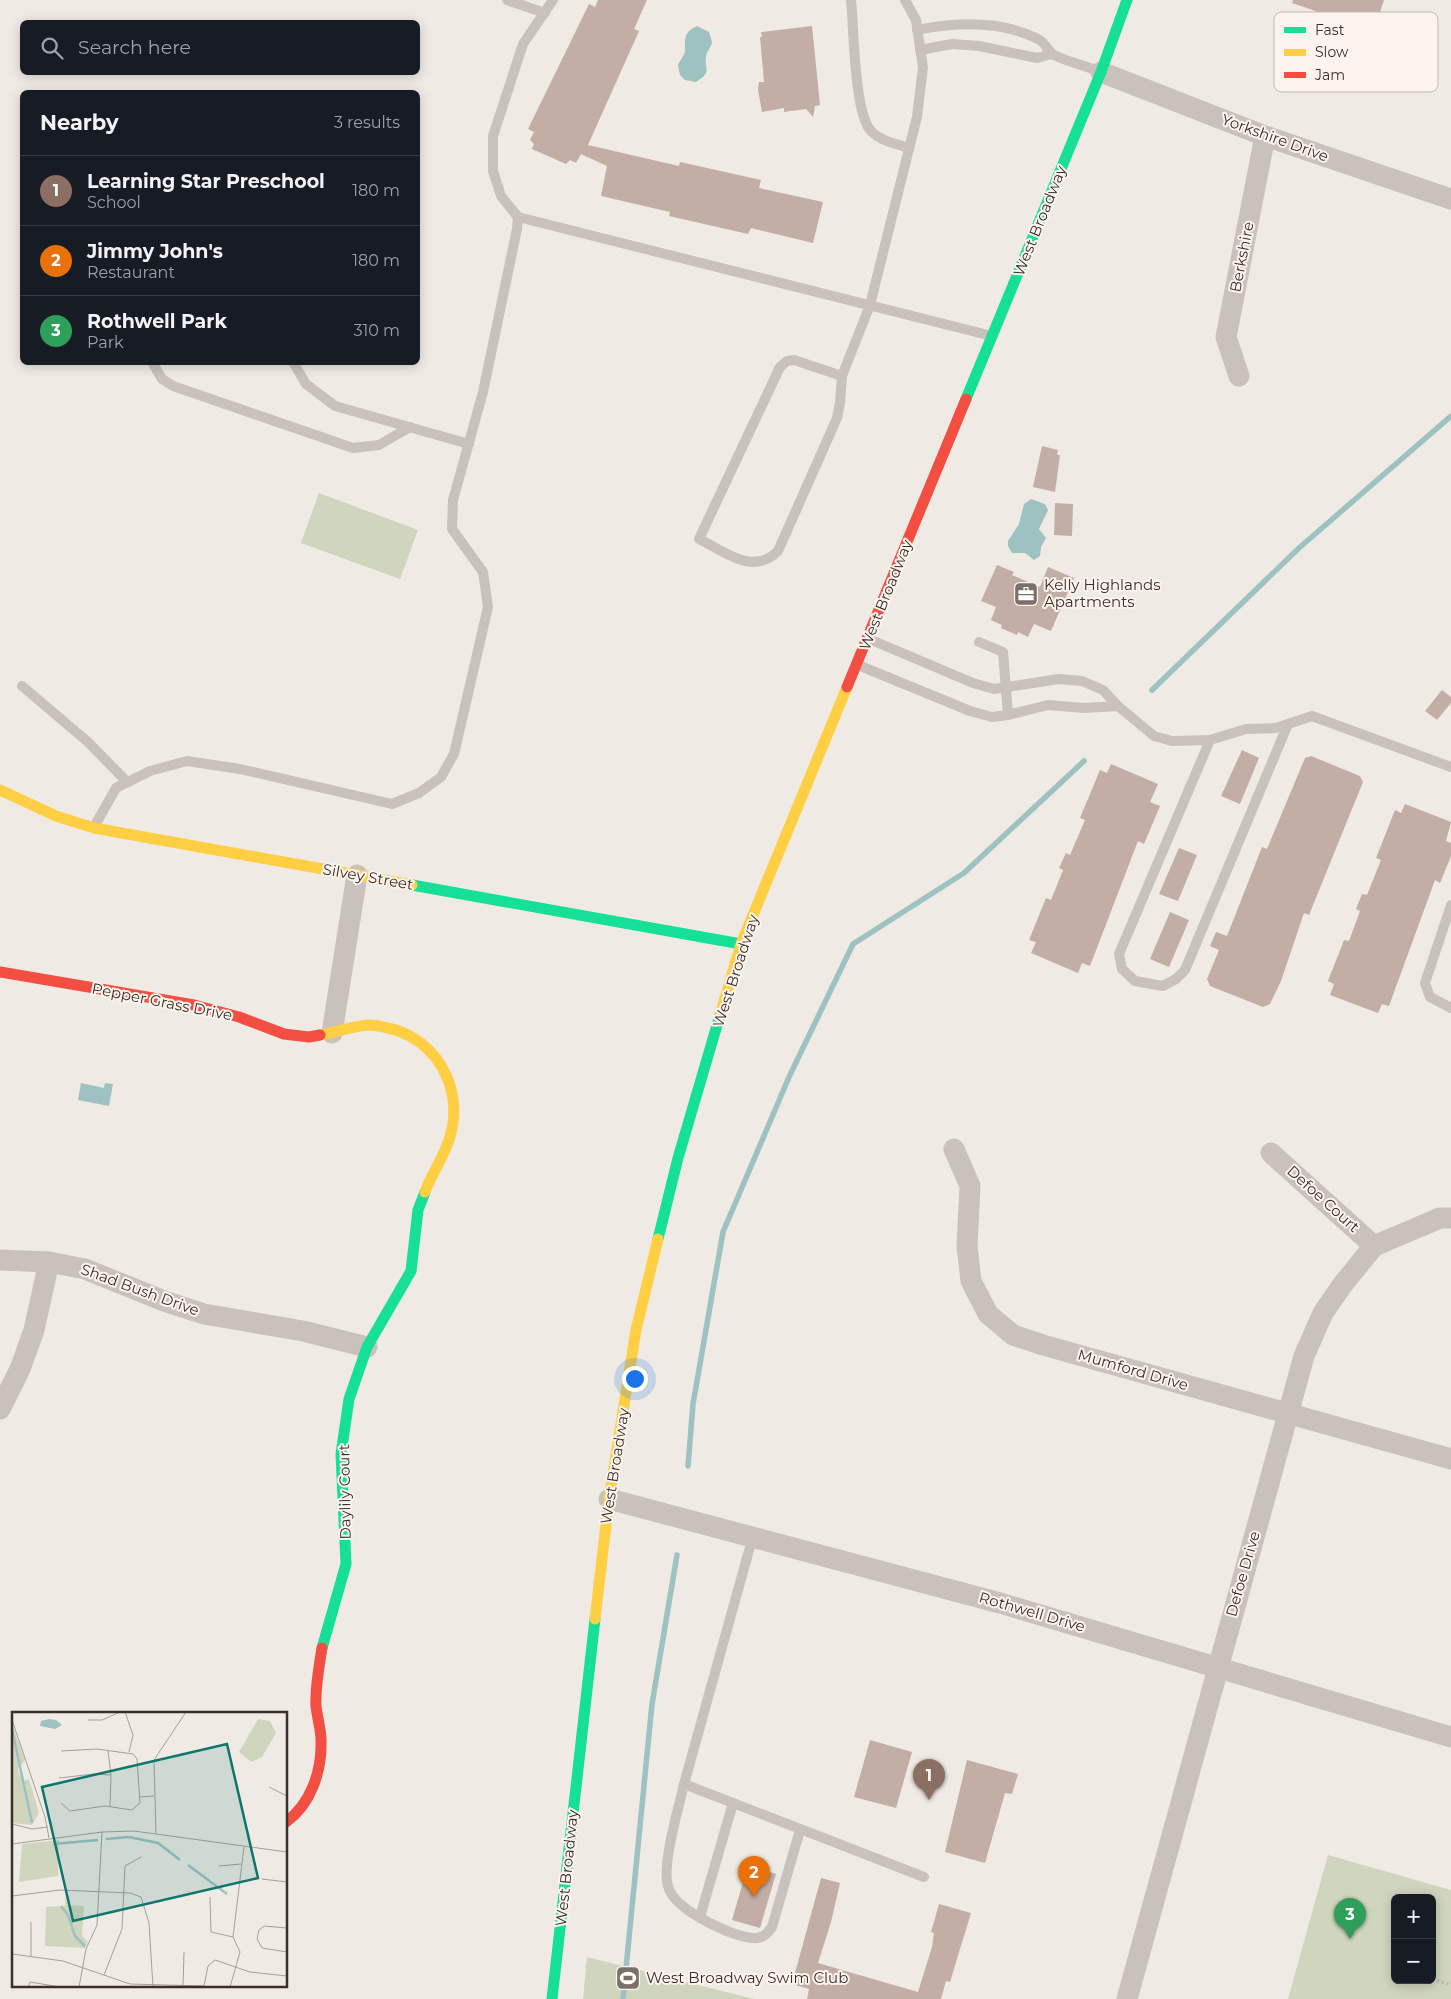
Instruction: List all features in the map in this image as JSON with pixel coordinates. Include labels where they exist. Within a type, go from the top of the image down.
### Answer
[{"type":"main road","name":"West Broadway","points":[[552,1999],[609,1499],[639,1320],[678,1158],[741,944],[1101,72],[1127,0]]},
{"type":"main road","name":"Silvey Street","points":[[0,790],[56,816],[94,828],[741,944]]},
{"type":"main road","name":"Pepper Grass Drive","points":[[0,972],[194,1005],[239,1017],[284,1034],[309,1036],[370,1025],[396,1030],[418,1039],[434,1053]]},
{"type":"main road","name":"Daylily Court","points":[[288,1821],[297,1814],[310,1794],[319,1770],[321,1740],[316,1706],[318,1672],[323,1638],[346,1564],[346,1529],[341,1454],[349,1399],[367,1347],[411,1271],[418,1210],[426,1186],[445,1154],[452,1131],[453,1101],[447,1077],[434,1053]]},
{"type":"street","name":"Yorkshire Drive","points":[[1101,72],[1265,136],[1451,199]]},
{"type":"street","name":"Berkshire","points":[[1239,376],[1226,337],[1265,136]]},
{"type":"street","points":[[332,1033],[357,876]]},
{"type":"street","name":"Mumford Drive","points":[[954,1149],[970,1186],[967,1246],[971,1280],[988,1314],[1013,1335],[1288,1414],[1451,1458]]},
{"type":"street","name":"Defoe Court","points":[[1272,1153],[1374,1246]]},
{"type":"street","name":"Defoe Drive","points":[[1127,1999],[1304,1356],[1323,1313],[1343,1284],[1374,1246],[1440,1218],[1451,1218]]},
{"type":"street","name":"Shad Bush Drive","points":[[0,1260],[49,1262],[85,1269],[164,1301],[204,1314],[303,1331],[367,1347]]},
{"type":"street","points":[[0,1409],[20,1369],[34,1330],[49,1262]]},
{"type":"street","name":"Rothwell Drive","points":[[609,1499],[1000,1603],[1451,1737]]},
{"type":"lane","points":[[507,0],[545,13]]},
{"type":"lane","points":[[553,0],[522,44],[493,136],[493,171],[501,196],[518,217],[993,336]]},
{"type":"lane","points":[[851,0],[859,87],[865,124],[880,138],[909,148]]},
{"type":"lane","points":[[842,376],[794,360],[788,361],[780,367],[699,539],[751,563],[769,560],[778,551],[837,418],[842,376],[870,305],[916,117],[923,67],[916,20],[905,0]]},
{"type":"lane","points":[[917,30],[946,24],[981,24],[1040,39],[1052,54],[1101,72]]},
{"type":"lane","points":[[920,50],[952,44],[979,46],[1037,58],[1052,54]]},
{"type":"lane","points":[[94,828],[116,788],[150,771],[186,761],[240,769],[392,804],[419,793],[441,777],[454,754],[488,607],[483,572],[452,529],[453,500],[484,392],[518,217]]},
{"type":"lane","points":[[154,365],[162,379],[173,386],[353,448],[379,445],[410,427]]},
{"type":"lane","points":[[295,365],[306,384],[335,406],[469,444]]},
{"type":"lane","points":[[868,639],[994,690],[1059,679],[1082,681],[1103,690],[1118,706],[1154,736],[1172,741],[1210,740],[1246,729],[1276,728],[1312,716],[1451,767]]},
{"type":"lane","points":[[979,642],[1002,652],[1008,715]]},
{"type":"lane","points":[[857,665],[970,711],[992,717],[1048,705],[1084,708],[1118,706]]},
{"type":"lane","points":[[22,686],[88,742],[127,782]]},
{"type":"lane","points":[[1210,740],[1119,954],[1122,969],[1135,981],[1163,986],[1176,979],[1185,970],[1288,724]]},
{"type":"lane","points":[[1451,905],[1425,983],[1430,997],[1451,1008]]},
{"type":"lane","points":[[753,1536],[684,1784],[665,1872],[669,1891],[683,1906],[712,1925],[754,1939],[766,1935],[772,1928],[800,1830]]},
{"type":"lane","points":[[684,1784],[924,1877]]},
{"type":"lane","points":[[700,1917],[733,1803]]},
{"type":"path","points":[[1436,1980],[1451,1985]]},
{"type":"green space","points":[[319,493],[418,530],[400,579],[301,543]]},
{"type":"green space","points":[[1328,1855],[1451,1890],[1451,1999],[1288,1999]]},
{"type":"green space","name":"West Broadway Swim Club","points":[[587,1957],[754,1999],[583,1999]]},
{"type":"water","points":[[697,26],[709,32],[712,42],[706,55],[706,73],[696,82],[685,80],[680,75],[678,65],[685,52],[687,33]]},
{"type":"water","points":[[1031,499],[1045,504],[1048,510],[1039,529],[1046,538],[1041,547],[1040,556],[1034,560],[1025,553],[1012,553],[1008,546],[1008,541],[1019,524],[1024,504]]},
{"type":"water","points":[[81,1083],[104,1088],[105,1083],[113,1084],[109,1106],[78,1100]]},
{"type":"building","points":[[598,0],[647,0],[634,29],[639,31],[588,145],[679,166],[680,162],[761,180],[759,188],[823,202],[813,243],[751,228],[748,234],[669,216],[670,212],[601,196],[607,166],[581,154],[576,163],[570,160],[566,164],[532,149],[534,144],[530,140],[534,132],[528,129],[589,4],[595,7]]},
{"type":"building","points":[[1293,0],[1384,0],[1380,12],[1318,12],[1292,3]]},
{"type":"building","points":[[812,26],[820,105],[815,106],[813,117],[806,109],[784,112],[784,108],[762,112],[758,90],[759,82],[764,82],[761,32]]},
{"type":"building","points":[[1042,446],[1058,450],[1057,455],[1060,455],[1055,492],[1033,487]]},
{"type":"building","points":[[1055,503],[1073,504],[1072,536],[1054,535]]},
{"type":"building","name":"Kelly Highlands Apartments","points":[[997,565],[1014,572],[1012,575],[1040,587],[1048,567],[1074,578],[1051,631],[1034,624],[1028,637],[1018,632],[1017,635],[1001,628],[1002,625],[991,620],[996,607],[981,601]]},
{"type":"building","points":[[1442,690],[1451,697],[1451,703],[1437,720],[1425,711]]},
{"type":"building","points":[[1242,750],[1259,758],[1240,804],[1221,796]]},
{"type":"building","points":[[1311,756],[1360,776],[1363,782],[1309,915],[1304,913],[1281,981],[1270,1004],[1263,1007],[1210,986],[1207,979],[1219,950],[1210,946],[1216,932],[1227,936],[1262,847],[1267,849],[1305,758]]},
{"type":"building","points":[[1111,764],[1158,784],[1150,802],[1160,806],[1144,844],[1138,841],[1090,966],[1082,963],[1078,973],[1031,953],[1036,942],[1029,940],[1046,898],[1051,900],[1063,870],[1059,868],[1066,853],[1070,855],[1085,820],[1080,818],[1100,770],[1107,773]]},
{"type":"building","points":[[1405,804],[1451,822],[1446,841],[1451,843],[1451,856],[1440,883],[1435,880],[1389,1006],[1382,1004],[1378,1013],[1330,995],[1334,984],[1328,981],[1344,940],[1349,941],[1360,911],[1356,909],[1362,894],[1367,895],[1381,860],[1376,858],[1395,810],[1401,813]]},
{"type":"building","points":[[1179,848],[1197,855],[1178,901],[1159,894]]},
{"type":"building","points":[[1170,912],[1189,920],[1169,967],[1150,959]]},
{"type":"building","points":[[870,1740],[912,1752],[896,1808],[854,1797]]},
{"type":"building","points":[[967,1760],[1018,1774],[1012,1794],[1005,1793],[985,1863],[945,1852]]},
{"type":"building","points":[[748,1865],[776,1874],[760,1928],[732,1920]]},
{"type":"building","points":[[821,1878],[840,1883],[831,1922],[818,1963],[918,1992],[932,1947],[934,1933],[931,1932],[939,1904],[971,1913],[950,1982],[946,1981],[941,1999],[807,1999],[809,1989],[792,1984]]},
{"type":"waterway","points":[[1152,690],[1299,548],[1451,416]]},
{"type":"waterway","points":[[688,1466],[693,1404],[723,1232],[789,1077],[853,944],[964,873],[1084,761]]},
{"type":"waterway","points":[[623,1999],[652,1704],[677,1555]]},
{"type":"traffic: fast","points":[[966,399],[1101,72],[1127,0]]},
{"type":"traffic: fast","points":[[412,885],[741,944]]},
{"type":"traffic: fast","points":[[658,1239],[678,1158],[720,1015]]},
{"type":"traffic: fast","points":[[322,1648],[346,1564],[341,1454],[349,1399],[367,1347],[411,1271],[418,1210],[425,1192]]},
{"type":"traffic: fast","points":[[552,1999],[595,1619]]},
{"type":"traffic: slow","points":[[720,1015],[741,944],[847,687]]},
{"type":"traffic: slow","points":[[0,790],[56,816],[94,828],[412,885]]},
{"type":"traffic: slow","points":[[320,1035],[371,1025],[388,1028],[405,1033],[419,1042],[432,1053],[442,1067],[449,1082],[453,1098],[454,1115],[449,1141],[425,1192]]},
{"type":"traffic: slow","points":[[595,1619],[609,1499],[636,1330],[658,1239]]},
{"type":"traffic: jam","points":[[847,687],[966,399]]},
{"type":"traffic: jam","points":[[0,972],[194,1005],[239,1017],[284,1034],[309,1037],[320,1035]]},
{"type":"traffic: jam","points":[[288,1820],[302,1806],[317,1775],[321,1752],[321,1736],[316,1699],[322,1648]]},
{"type":"place","name":"Kelly Highlands Apartments","points":[[1026,594]]},
{"type":"place","name":"Learning Star Preschool","points":[[929,1800]]},
{"type":"place","name":"Jimmy John's","points":[[754,1897]]},
{"type":"place","name":"Rothwell Park","points":[[1350,1939]]},
{"type":"place","name":"West Broadway Swim Club","points":[[628,1978]]}]
